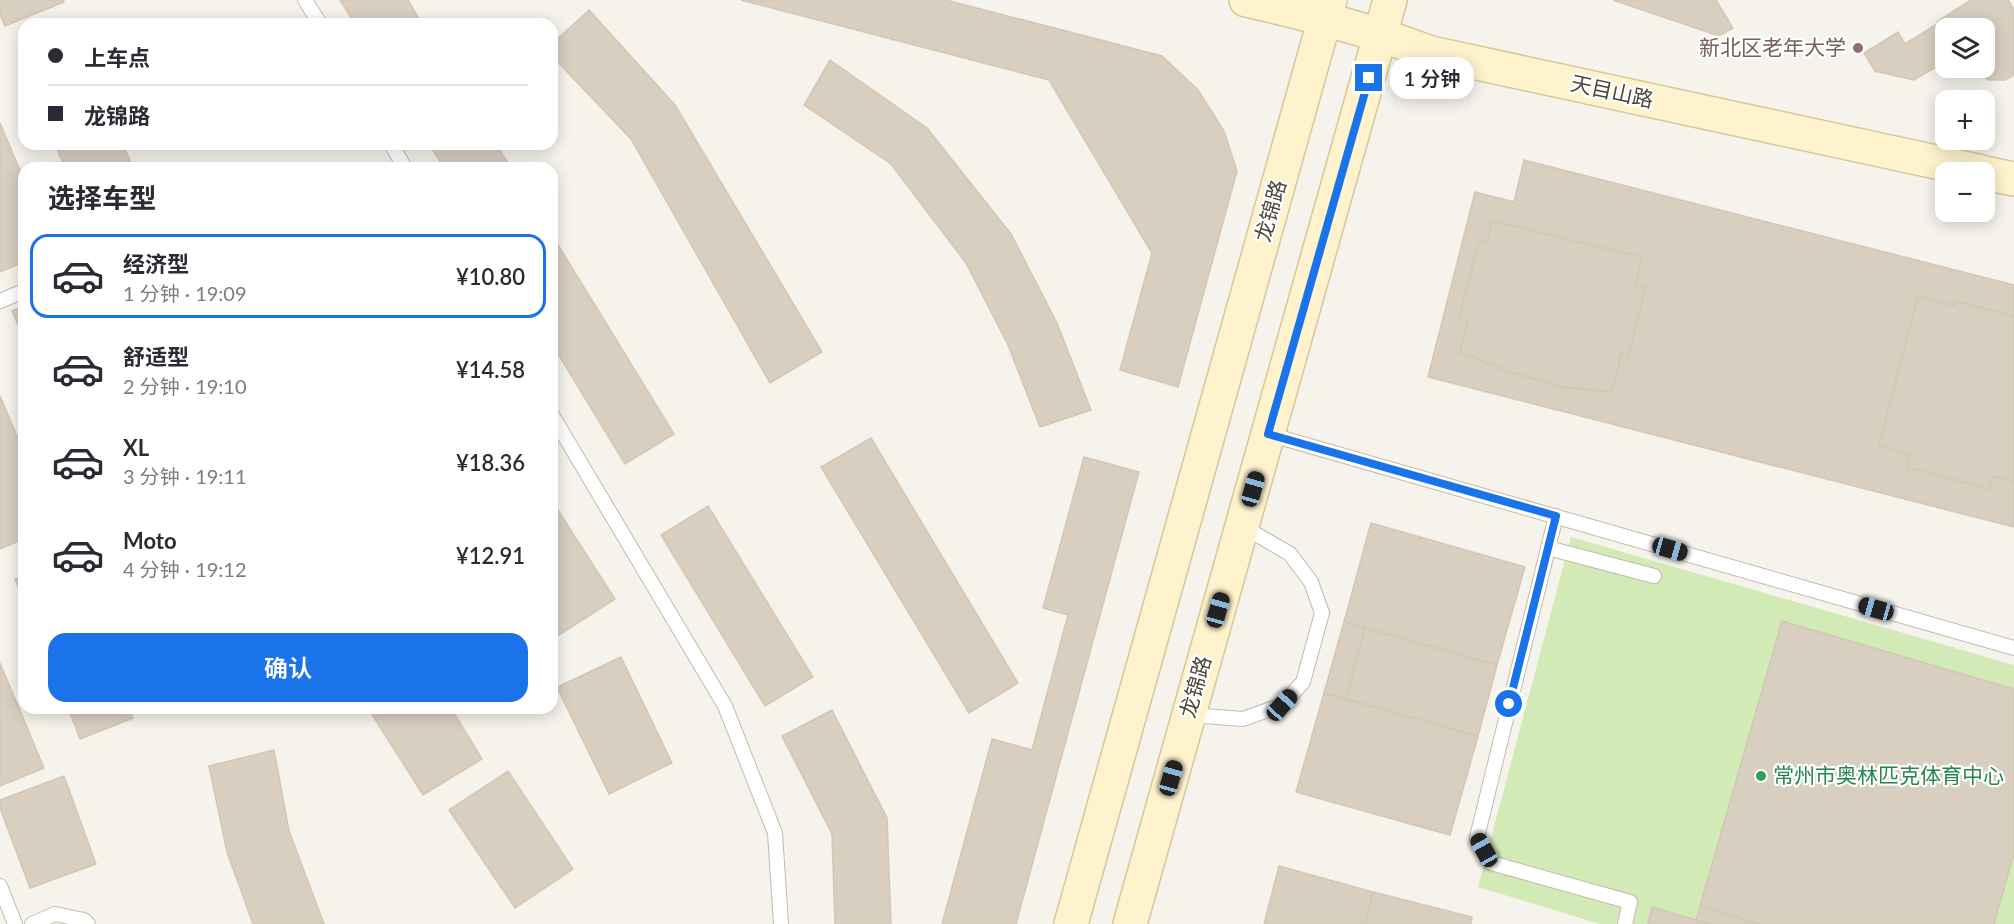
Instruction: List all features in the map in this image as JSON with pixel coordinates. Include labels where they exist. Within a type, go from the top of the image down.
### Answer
[{"type":"main road","name":"天目山路","points":[[1246,0],[1328,9],[1431,53],[1935,163]]},
{"type":"main road","name":"龙锦路","points":[[1130,924],[1390,0]]},
{"type":"main road","name":"龙锦路","points":[[1071,924],[1328,9]]},
{"type":"main road","name":"天目山路","points":[[1995,175],[2014,179]]},
{"type":"lane","points":[[305,0],[316,18]]},
{"type":"lane","points":[[0,301],[18,294]]},
{"type":"lane","points":[[558,425],[725,706],[775,833],[781,924]]},
{"type":"lane","points":[[1268,434],[2014,648]]},
{"type":"lane","points":[[1556,516],[1477,837],[1491,863],[1630,902],[1624,924]]},
{"type":"lane","points":[[1188,715],[1243,719],[1282,705],[1303,682],[1322,613],[1311,582],[1290,554],[1242,526]]},
{"type":"lane","points":[[1548,548],[1653,576]]},
{"type":"lane","points":[[0,886],[15,924]]},
{"type":"lane","points":[[32,924],[55,914],[84,920],[88,924]]},
{"type":"green space","name":"常州市奥林匹克体育中心","points":[[1571,537],[2014,665],[2014,924],[1600,924],[1478,887]]},
{"type":"building","points":[[0,0],[63,0],[64,2],[25,18],[18,18],[18,21],[5,26],[0,14]]},
{"type":"building","points":[[340,0],[408,0],[418,18],[351,18]]},
{"type":"building","points":[[741,0],[946,0],[1162,56],[1198,90],[1224,131],[1237,171],[1178,387],[1120,370],[1152,253],[1049,80]]},
{"type":"building","points":[[1613,0],[1716,0],[1733,28],[1719,36]]},
{"type":"building","points":[[1971,0],[2008,0],[2014,10],[2014,75],[2005,80],[1986,78],[1995,78],[1995,18],[1943,18]]},
{"type":"building","points":[[589,10],[675,105],[822,352],[770,383],[631,139],[558,62],[558,38]]},
{"type":"building","points":[[1935,25],[1935,68],[1914,80],[1875,71],[1864,53],[1898,32],[1905,44]]},
{"type":"building","points":[[830,60],[927,128],[1011,234],[1057,323],[1091,410],[1040,427],[1008,345],[966,263],[891,164],[804,105]]},
{"type":"building","points":[[0,123],[18,166],[18,264],[0,272]]},
{"type":"building","points":[[58,150],[126,150],[130,162],[62,162]]},
{"type":"building","points":[[433,150],[500,150],[507,162],[440,162]]},
{"type":"building","points":[[1524,160],[2014,285],[2014,527],[1428,377],[1475,192],[1514,202]]},
{"type":"building","points":[[1492,221],[1642,257],[1636,284],[1646,286],[1628,357],[1622,352],[1612,392],[1563,387],[1507,371],[1460,352],[1468,320],[1459,318],[1479,242],[1487,242]]},
{"type":"building","points":[[558,245],[674,434],[625,464],[558,354]]},
{"type":"building","points":[[1918,296],[1955,306],[1956,301],[2014,316],[2014,482],[1993,476],[1989,489],[1907,467],[1910,454],[1879,445]]},
{"type":"building","points":[[18,308],[18,325],[12,311]]},
{"type":"building","points":[[0,396],[18,439],[18,542],[0,549]]},
{"type":"building","points":[[871,438],[1018,683],[969,713],[821,467]]},
{"type":"building","points":[[1084,457],[1139,472],[1016,924],[942,924],[992,739],[1032,750],[1068,615],[1043,608]]},
{"type":"building","points":[[708,506],[813,677],[765,706],[661,535]]},
{"type":"building","points":[[558,510],[615,599],[558,636]]},
{"type":"building","points":[[1371,523],[1525,567],[1497,665],[1344,622]]},
{"type":"building","points":[[1782,621],[2014,689],[2014,853],[1994,924],[1760,924],[1700,906]]},
{"type":"building","points":[[1344,622],[1365,628],[1346,699],[1324,693]]},
{"type":"building","points":[[1365,628],[1497,665],[1478,736],[1346,699]]},
{"type":"building","points":[[621,657],[672,763],[609,794],[558,687]]},
{"type":"building","points":[[0,663],[18,706],[18,714],[21,714],[44,768],[0,786]]},
{"type":"building","points":[[1324,693],[1478,736],[1450,835],[1296,792]]},
{"type":"building","points":[[832,710],[887,818],[891,924],[835,924],[832,834],[782,736]]},
{"type":"building","points":[[70,714],[131,714],[133,718],[80,739]]},
{"type":"building","points":[[372,714],[455,714],[482,759],[423,795]]},
{"type":"building","points":[[274,750],[289,831],[324,924],[253,924],[227,852],[209,766]]},
{"type":"building","points":[[508,771],[573,869],[515,908],[449,810]]},
{"type":"building","points":[[64,776],[96,864],[30,888],[0,808],[0,800]]},
{"type":"building","points":[[1279,866],[1373,892],[1365,924],[1264,924]]},
{"type":"building","points":[[1373,892],[1472,917],[1471,924],[1365,924]]},
{"type":"building","points":[[1700,906],[1760,924],[1710,924],[1696,920]]},
{"type":"building","points":[[1652,907],[1696,920],[1710,924],[1648,924]]},
{"type":"place","name":"新北区老年大学","points":[[1858,48]]},
{"type":"place","name":"常州市奥林匹克体育中心","points":[[1761,776]]},
{"type":"route","points":[[1369,78],[1268,434],[1556,516],[1509,704]]}]
